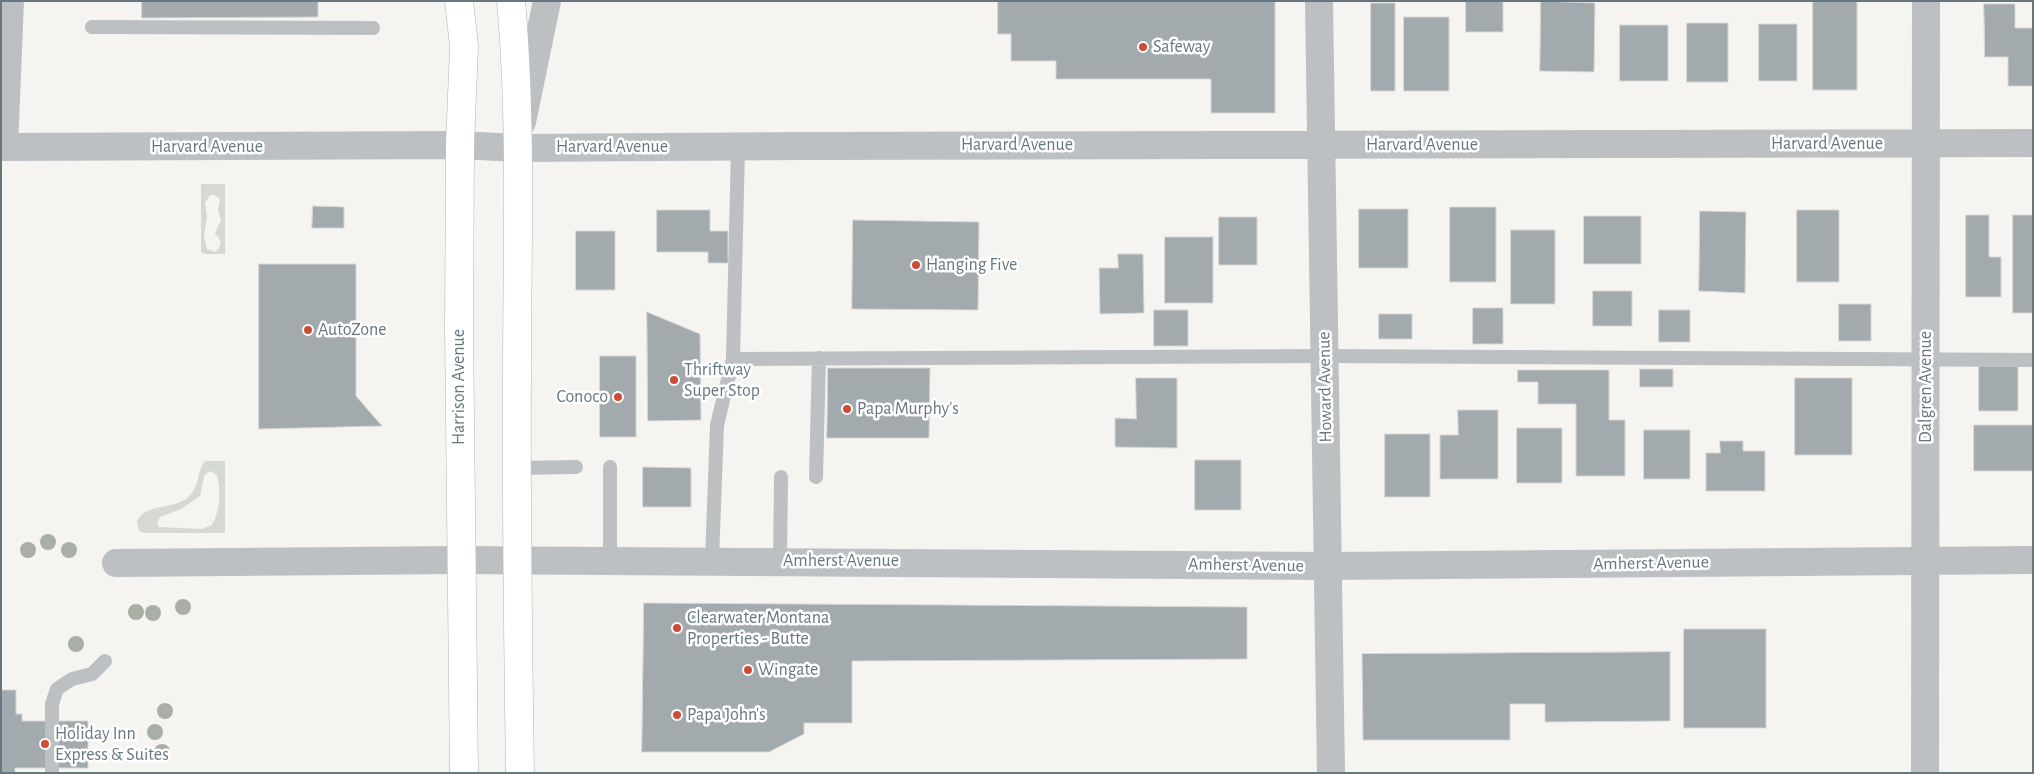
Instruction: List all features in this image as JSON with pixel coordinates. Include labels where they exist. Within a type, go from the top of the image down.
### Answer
[{"type":"main road","name":"Harrison Avenue","points":[[459,1],[464,46],[460,145],[460,560],[464,773]]},
{"type":"main road","points":[[511,1],[516,57],[517,559],[520,773]]},
{"type":"street","points":[[3,147],[10,1]]},
{"type":"street","points":[[517,148],[546,1]]},
{"type":"street","name":"Howard Avenue","points":[[1319,1],[1331,773]]},
{"type":"street","name":"Dalgren Avenue","points":[[1926,1],[1926,773]]},
{"type":"street","name":"Harvard Avenue","points":[[3,147],[460,145],[517,148],[738,148],[806,146],[2033,143]]},
{"type":"street","name":"Amherst Avenue","points":[[116,563],[517,559],[1327,566],[2033,560]]},
{"type":"lane","points":[[92,27],[374,28]]},
{"type":"lane","points":[[712,560],[717,425],[732,359],[738,148]]},
{"type":"lane","points":[[732,359],[1324,356],[2033,360]]},
{"type":"lane","points":[[816,477],[819,358]]},
{"type":"lane","points":[[518,468],[576,467]]},
{"type":"lane","points":[[610,467],[610,560]]},
{"type":"lane","points":[[780,477],[780,561]]},
{"type":"lane","points":[[52,773],[52,704],[57,689],[72,679],[92,674],[105,661]]},
{"type":"shaded area","points":[[201,184],[225,184],[225,254],[205,254],[201,252]],"holes":[[[210,195],[220,199],[218,210],[221,220],[215,233],[221,242],[215,252],[207,249],[204,235],[207,217],[205,203]]]},
{"type":"shaded area","points":[[205,461],[225,461],[225,533],[144,533],[139,531],[137,521],[141,515],[153,509],[173,505],[191,495]],"holes":[[[210,471],[217,475],[219,501],[217,514],[212,525],[202,529],[159,527],[157,523],[160,517],[181,509],[200,496],[204,476]]]},
{"type":"building","points":[[142,1],[318,1],[318,17],[142,18]]},
{"type":"building","name":"Safeway","points":[[998,1],[1275,1],[1275,113],[1211,113],[1211,79],[1056,79],[1056,61],[1011,61],[1011,34],[998,34]]},
{"type":"building","points":[[1466,1],[1503,1],[1503,32],[1466,32]]},
{"type":"building","points":[[1541,1],[1595,3],[1594,72],[1540,71]]},
{"type":"building","points":[[1813,1],[1857,1],[1857,90],[1813,90]]},
{"type":"building","points":[[1371,3],[1395,3],[1395,91],[1371,91]]},
{"type":"building","points":[[1984,4],[2015,4],[2015,28],[2033,28],[2033,86],[2008,86],[2008,57],[1985,57]]},
{"type":"building","points":[[1404,17],[1449,17],[1449,91],[1404,91]]},
{"type":"building","points":[[1687,23],[1728,23],[1728,82],[1687,82]]},
{"type":"building","points":[[1759,24],[1797,24],[1797,81],[1759,81]]},
{"type":"building","points":[[1620,25],[1668,25],[1668,81],[1620,81]]},
{"type":"building","points":[[313,206],[344,207],[344,228],[312,228]]},
{"type":"building","points":[[1450,207],[1496,207],[1496,282],[1450,282]]},
{"type":"building","points":[[1359,209],[1408,209],[1408,268],[1359,268]]},
{"type":"building","points":[[657,210],[710,210],[710,231],[728,231],[728,263],[708,263],[708,252],[657,252]]},
{"type":"building","points":[[1797,210],[1839,210],[1839,282],[1797,282]]},
{"type":"building","points":[[1700,211],[1746,212],[1745,293],[1699,291]]},
{"type":"building","points":[[1966,215],[1989,215],[1989,257],[2001,257],[2001,297],[1966,297]]},
{"type":"building","points":[[2013,215],[2033,215],[2033,313],[2013,313]]},
{"type":"building","points":[[1584,216],[1641,216],[1641,264],[1584,264]]},
{"type":"building","points":[[1219,217],[1257,217],[1257,265],[1219,265]]},
{"type":"building","name":"Hanging Five","points":[[853,220],[979,222],[978,310],[852,309]]},
{"type":"building","points":[[1511,230],[1555,230],[1555,304],[1511,304]]},
{"type":"building","points":[[576,231],[615,231],[615,290],[576,290]]},
{"type":"building","points":[[1165,237],[1213,237],[1213,303],[1165,303]]},
{"type":"building","points":[[1118,254],[1143,254],[1144,313],[1100,314],[1099,268],[1118,268]]},
{"type":"building","name":"AutoZone","points":[[259,264],[356,264],[356,396],[382,426],[259,429]]},
{"type":"building","points":[[1593,291],[1632,291],[1632,326],[1593,326]]},
{"type":"building","points":[[1839,304],[1871,304],[1871,341],[1839,341]]},
{"type":"building","points":[[1473,308],[1503,308],[1503,344],[1473,344]]},
{"type":"building","points":[[1154,310],[1188,310],[1188,346],[1154,346]]},
{"type":"building","points":[[1659,310],[1690,310],[1690,342],[1659,342]]},
{"type":"building","name":"Thriftway Super Stop","points":[[647,312],[700,334],[701,420],[648,421]]},
{"type":"building","points":[[1379,314],[1412,314],[1412,339],[1379,339]]},
{"type":"building","name":"Conoco","points":[[600,356],[636,356],[636,437],[600,437]]},
{"type":"building","points":[[1979,366],[2018,366],[2018,411],[1979,411]]},
{"type":"building","points":[[828,368],[930,368],[929,438],[827,438]]},
{"type":"building","points":[[1640,369],[1673,369],[1673,387],[1640,387]]},
{"type":"building","points":[[1518,370],[1609,370],[1609,420],[1625,420],[1625,476],[1576,476],[1576,404],[1538,404],[1538,382],[1518,382]]},
{"type":"building","points":[[1136,378],[1177,378],[1177,448],[1115,447],[1115,418],[1136,419]]},
{"type":"building","points":[[1795,378],[1852,378],[1852,455],[1795,455]]},
{"type":"building","points":[[1458,410],[1498,410],[1498,479],[1440,479],[1440,435],[1458,435]]},
{"type":"building","points":[[1974,425],[2033,425],[2033,471],[1974,471]]},
{"type":"building","points":[[1517,428],[1562,428],[1562,483],[1517,483]]},
{"type":"building","points":[[1644,430],[1690,430],[1690,479],[1644,479]]},
{"type":"building","points":[[1385,434],[1430,434],[1430,497],[1385,497]]},
{"type":"building","points":[[1720,441],[1743,441],[1743,451],[1765,451],[1765,491],[1706,491],[1706,453],[1720,453]]},
{"type":"building","points":[[1195,460],[1241,460],[1241,510],[1195,510]]},
{"type":"building","points":[[643,467],[691,468],[691,507],[643,507]]},
{"type":"building","name":"Wingate","points":[[644,603],[1247,607],[1247,659],[852,661],[852,723],[804,723],[804,734],[769,752],[642,752]]},
{"type":"building","points":[[1684,629],[1766,629],[1766,728],[1684,728]]},
{"type":"building","points":[[1670,652],[1670,721],[1545,722],[1545,704],[1510,704],[1510,740],[1363,740],[1362,654]]},
{"type":"building","name":"Holiday Inn Express & Suites","points":[[1,690],[16,690],[16,714],[22,714],[22,721],[88,721],[88,768],[15,768],[15,773],[1,773]]},
{"type":"place","name":"Safeway","points":[[1143,47]]},
{"type":"place","name":"Hanging Five","points":[[916,265]]},
{"type":"place","name":"AutoZone","points":[[308,330]]},
{"type":"place","name":"Thriftway Super Stop","points":[[674,380]]},
{"type":"place","name":"Conoco","points":[[618,397]]},
{"type":"place","name":"Papa Murphy's","points":[[847,409]]},
{"type":"place","name":"Clearwater Montana Properties - Butte","points":[[677,628]]},
{"type":"place","name":"Wingate","points":[[748,670]]},
{"type":"place","name":"Papa John's","points":[[677,715]]},
{"type":"place","name":"Holiday Inn Express & Suites","points":[[45,744]]}]
